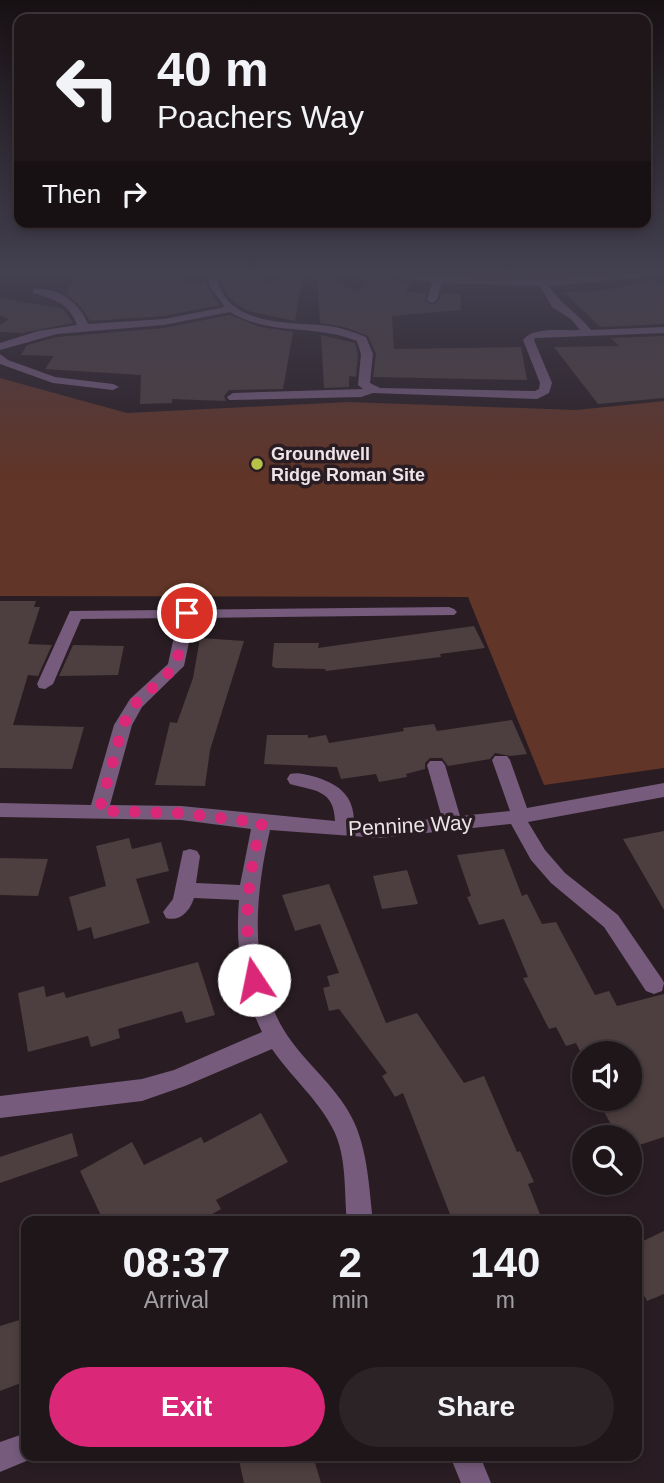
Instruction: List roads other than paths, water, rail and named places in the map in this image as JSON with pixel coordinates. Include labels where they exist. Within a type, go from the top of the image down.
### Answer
[{"type":"street","points":[[0,347],[19,340]]},
{"type":"street","points":[[362,340],[366,344],[364,384],[371,390]]},
{"type":"street","points":[[233,397],[361,393],[371,390],[537,395],[545,391],[545,383],[529,340]]},
{"type":"street","points":[[2,360],[53,380],[113,387]]},
{"type":"street","points":[[45,684],[75,614],[449,612]]},
{"type":"street","points":[[99,811],[123,725],[136,703],[176,666],[187,613]]},
{"type":"street","points":[[501,760],[518,816],[538,855],[558,878],[611,921],[654,985]]},
{"type":"street","points":[[436,765],[453,825]]},
{"type":"street","points":[[296,779],[317,783],[340,797],[345,811],[344,830]]},
{"type":"street","name":"Pennine Way","points":[[0,810],[181,813],[262,823],[380,831],[518,816],[664,790]]},
{"type":"street","points":[[262,823],[249,892],[247,943],[250,965],[263,1009],[276,1037],[331,1103],[345,1129],[355,1176],[359,1216]]},
{"type":"street","points":[[173,912],[183,902],[190,856]]},
{"type":"street","points":[[185,890],[249,892]]},
{"type":"street","points":[[0,1107],[142,1090],[177,1079],[276,1037]]},
{"type":"street","points":[[0,1457],[21,1449]]},
{"type":"street","points":[[467,1461],[476,1483]]},
{"type":"place","name":"Groundwell Ridge Roman Site","points":[[257,464]]}]
